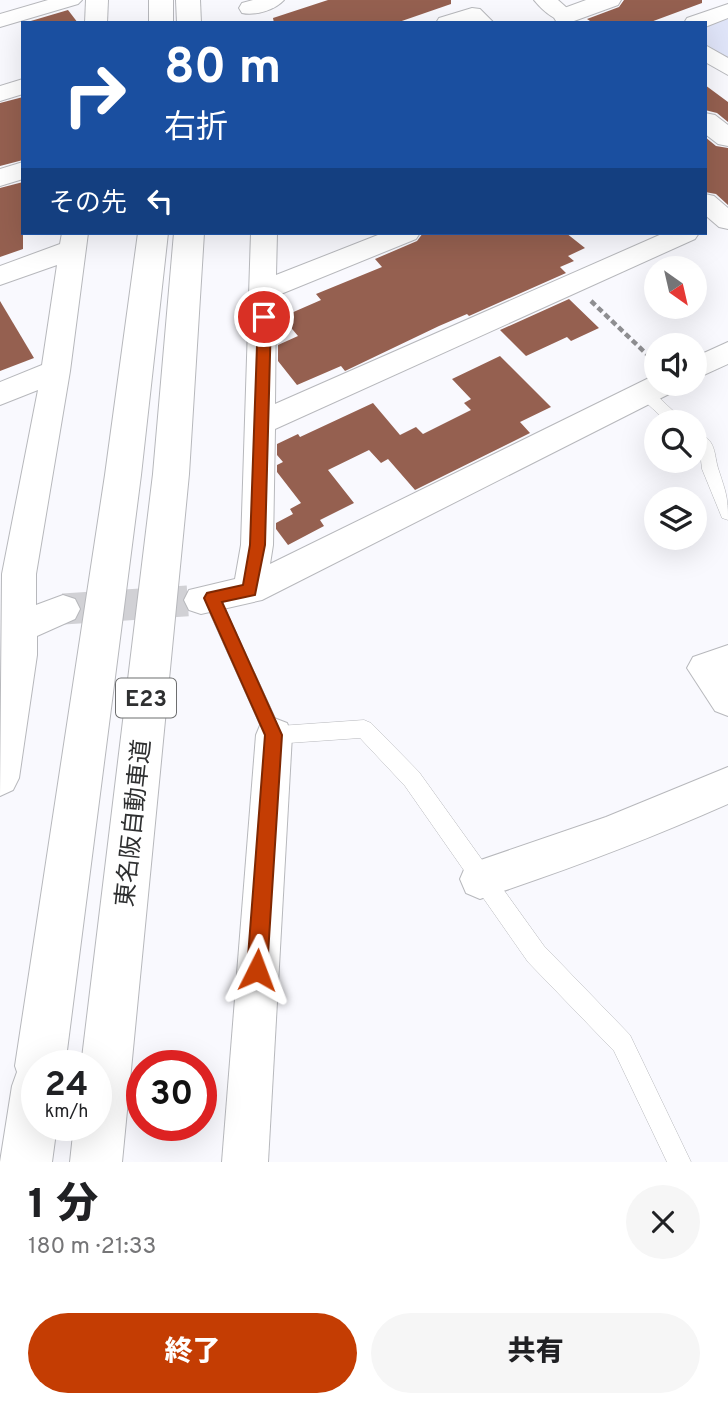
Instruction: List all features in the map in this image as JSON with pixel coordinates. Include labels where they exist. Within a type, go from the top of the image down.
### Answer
[{"type":"main road","points":[[161,0],[161,21]]},
{"type":"main road","points":[[188,0],[189,21]]},
{"type":"main road","points":[[562,20],[609,0]]},
{"type":"main road","points":[[707,122],[728,138]]},
{"type":"main road","name":"E23","points":[[42,1050],[123,475],[152,235]]},
{"type":"main road","name":"東名阪自動車道","points":[[96,1162],[170,474],[189,235]]},
{"type":"main road","points":[[26,1162],[29,1141]]},
{"type":"street","points":[[0,21],[71,0]]},
{"type":"street","points":[[96,21],[97,0]]},
{"type":"street","points":[[250,10],[274,0]]},
{"type":"street","points":[[545,0],[562,20]]},
{"type":"street","points":[[700,21],[728,10]]},
{"type":"street","points":[[453,21],[472,14],[481,21]]},
{"type":"street","points":[[707,53],[728,68]]},
{"type":"street","points":[[0,94],[21,87]]},
{"type":"street","points":[[0,178],[21,171]]},
{"type":"street","points":[[250,590],[257,545],[262,422],[264,235]]},
{"type":"street","points":[[265,290],[402,235]]},
{"type":"street","points":[[262,422],[682,235]]},
{"type":"street","points":[[0,276],[74,241]]},
{"type":"street","points":[[2,768],[20,655],[10,631],[56,371],[74,241]]},
{"type":"street","points":[[707,363],[728,352]]},
{"type":"street","points":[[0,394],[56,371]]},
{"type":"street","points":[[207,599],[250,590],[644,393]]},
{"type":"street","points":[[10,631],[63,609]]},
{"type":"street","points":[[728,660],[705,668],[728,700]]},
{"type":"street","points":[[245,1162],[274,735]]},
{"type":"street","points":[[480,879],[563,853],[644,823],[728,785]]},
{"type":"lane","points":[[707,449],[714,482],[728,513]]},
{"type":"lane","points":[[207,599],[274,735],[364,729],[412,779],[480,879],[536,954],[622,1044],[679,1162]]},
{"type":"path","points":[[572,283],[644,352]]},
{"type":"shaded area","points":[[728,16],[728,61],[707,46],[707,23]]},
{"type":"building","points":[[328,0],[451,0],[451,4],[402,21],[274,21],[273,18]]},
{"type":"building","points":[[624,0],[702,0],[702,3],[653,21],[587,19],[619,7]]},
{"type":"building","points":[[68,10],[76,21],[31,21]]},
{"type":"building","points":[[707,86],[728,102],[728,122],[717,113],[707,110]]},
{"type":"building","points":[[21,98],[21,161],[0,166],[0,103]]},
{"type":"building","points":[[707,139],[716,146],[728,148],[728,205],[716,194],[707,192]]},
{"type":"building","points":[[21,183],[23,249],[0,257],[0,188]]},
{"type":"building","points":[[422,235],[569,235],[585,248],[568,256],[574,261],[560,267],[566,273],[469,316],[467,314],[439,326],[345,371],[341,366],[297,385],[278,361],[278,345],[298,336],[282,317],[321,300],[316,294],[382,267],[375,259],[417,241]]},
{"type":"building","points":[[569,299],[599,328],[571,341],[567,337],[526,356],[500,330]]},
{"type":"building","points":[[0,301],[34,358],[0,371]]},
{"type":"building","points":[[500,356],[551,407],[520,422],[530,433],[415,490],[388,459],[381,463],[369,450],[328,470],[354,503],[320,520],[324,526],[288,545],[276,529],[276,523],[293,514],[290,509],[301,503],[277,472],[277,465],[283,462],[277,455],[277,444],[298,434],[300,437],[373,403],[400,435],[416,427],[423,434],[471,410],[464,403],[471,399],[452,379]]},
{"type":"tunnel","points":[[63,609],[201,600]]},
{"type":"route","points":[[257,970],[274,735],[212,598],[250,590],[257,545],[264,317]]}]
